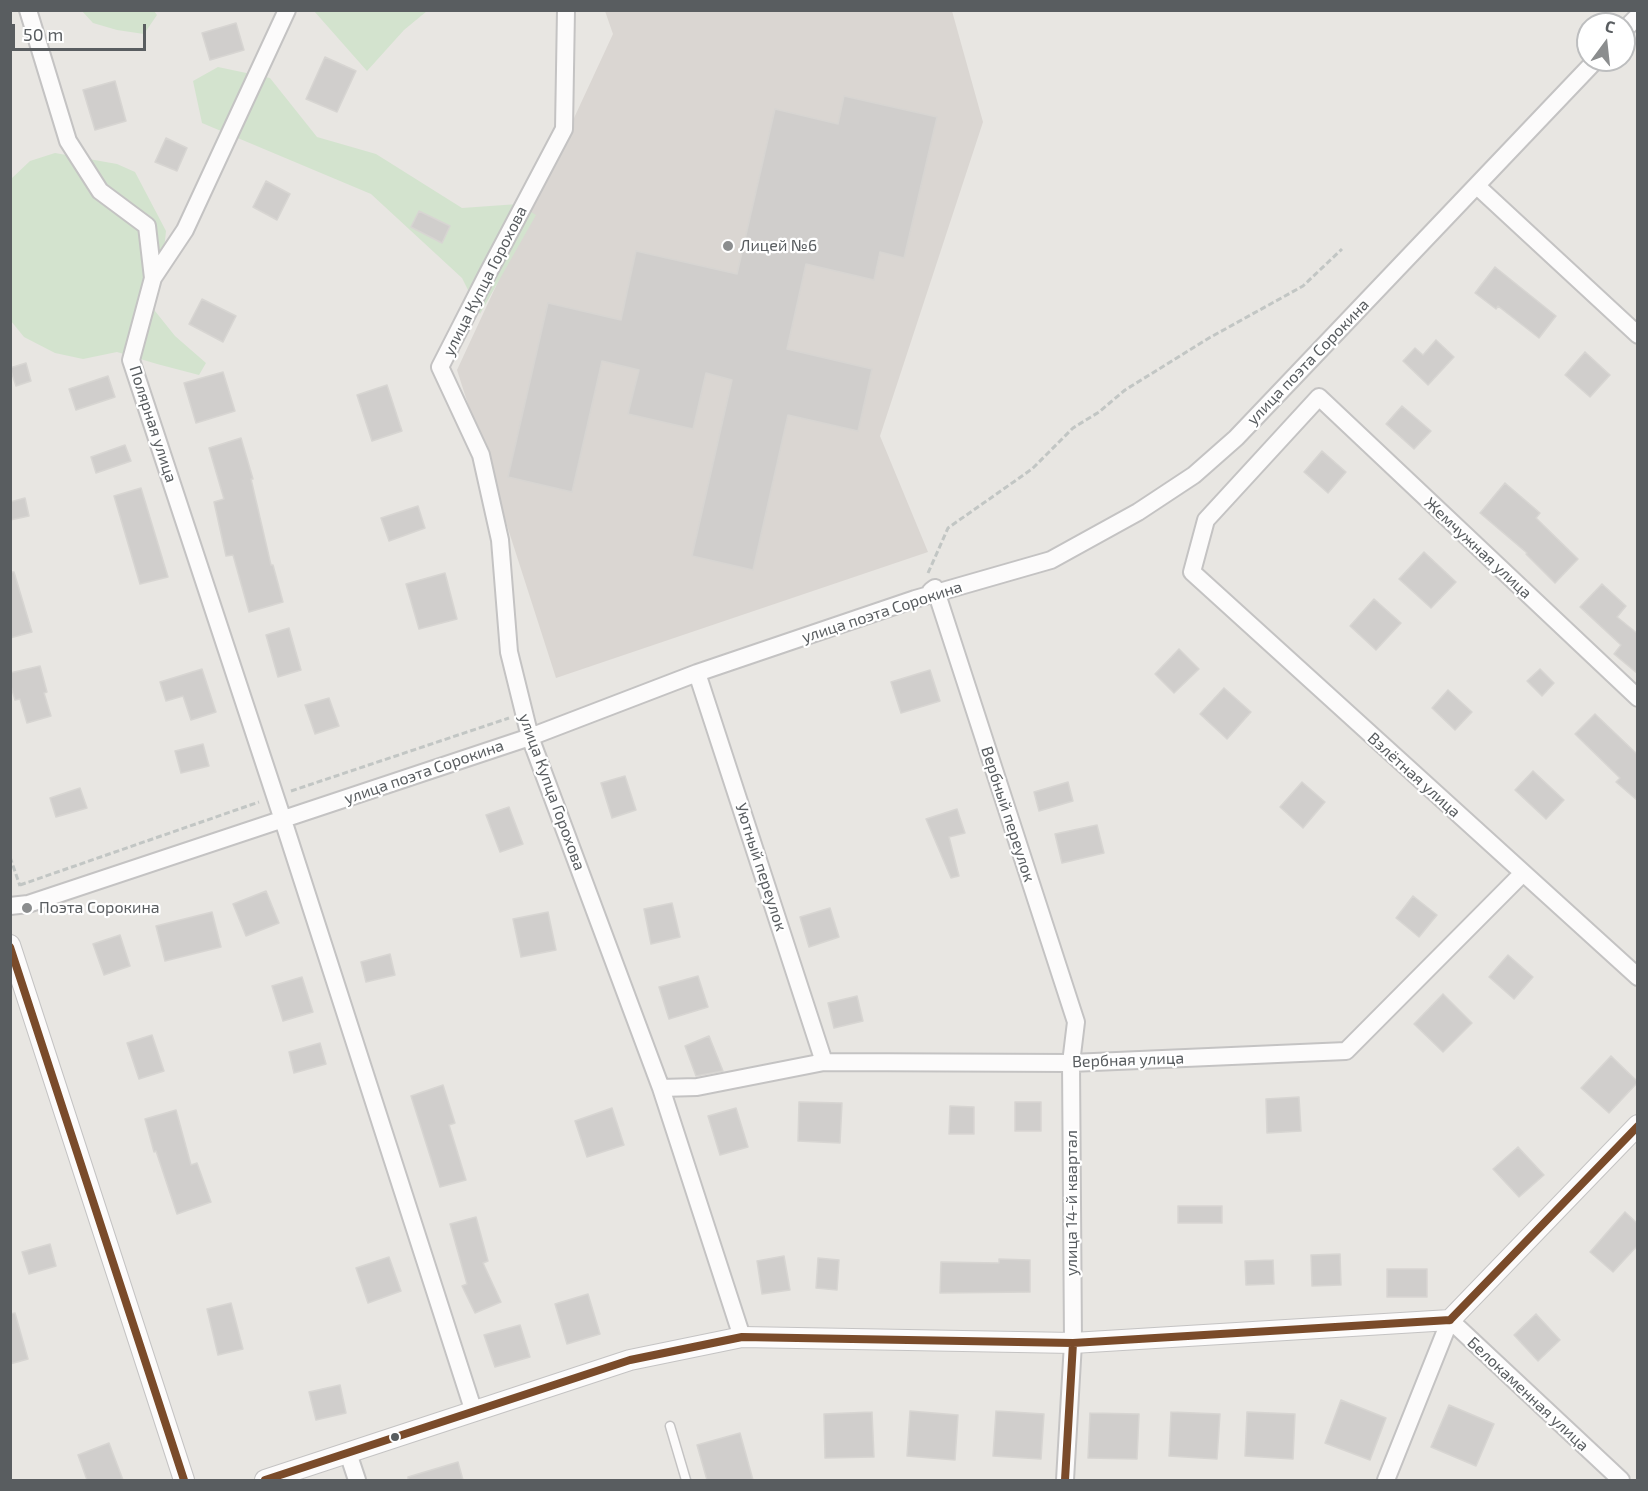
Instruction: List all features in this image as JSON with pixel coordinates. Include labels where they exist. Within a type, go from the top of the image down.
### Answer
[{"type":"street","points":[[28,10],[68,141],[100,191],[147,226],[153,278]]},
{"type":"street","name":"Полярная улица","points":[[287,10],[185,230],[153,278],[131,360],[283,820],[474,1412]]},
{"type":"street","name":"улица Купца Горохова","points":[[566,10],[564,129],[440,366],[481,454],[500,540],[509,652],[530,737],[662,1088],[742,1337]]},
{"type":"street","name":"улица поэта Сорокина","points":[[10,906],[28,904],[530,737],[697,673],[915,599],[1052,560],[1138,512],[1194,475],[1236,438],[1585,72]]},
{"type":"street","points":[[1477,186],[1638,335]]},
{"type":"street","name":"Взлётная улица","points":[[1319,397],[1206,520],[1192,572],[1638,977]]},
{"type":"street","name":"Жемчужная улица","points":[[1319,397],[1638,698]]},
{"type":"street","name":"Вербный переулок","points":[[915,599],[935,588],[1076,1022],[1071,1063]]},
{"type":"street","name":"Уютный переулок","points":[[697,673],[824,1062]]},
{"type":"street","name":"Вербная улица","points":[[662,1088],[697,1087],[824,1062],[1071,1063],[1346,1051],[1523,873]]},
{"type":"street","points":[[10,945],[184,1480]]},
{"type":"street","name":"улица 14-й квартал","points":[[1065,1480],[1073,1343],[1071,1063]]},
{"type":"street","points":[[1386,1480],[1450,1320],[1638,1125]]},
{"type":"street","points":[[265,1480],[630,1360],[742,1337],[1073,1343],[1450,1320]]},
{"type":"street","name":"Белокаменная улица","points":[[1450,1320],[1621,1480]]},
{"type":"street","points":[[348,1453],[357,1480]]},
{"type":"lane","points":[[670,1426],[686,1480]]},
{"type":"path","points":[[915,599],[948,528],[1032,469],[1072,428],[1099,412],[1125,390],[1209,338],[1303,286],[1342,249]]},
{"type":"path","points":[[10,857],[28,904]]},
{"type":"shaded area","name":"Лицей №6","points":[[605,11],[952,11],[983,122],[880,436],[928,552],[556,678],[457,370],[613,34]]},
{"type":"green space","points":[[82,11],[154,11],[157,15],[144,34],[93,23]]},
{"type":"green space","points":[[314,11],[427,11],[404,30],[367,71]]},
{"type":"green space","points":[[218,67],[270,78],[317,137],[376,154],[462,208],[518,204],[536,215],[480,314],[462,278],[371,194],[202,123],[193,81]]},
{"type":"green space","points":[[55,153],[117,164],[135,172],[166,231],[151,306],[175,336],[206,363],[199,375],[117,352],[83,359],[55,353],[24,337],[11,321],[10,184],[12,178],[30,161]]},
{"type":"building","points":[[236,23],[244,50],[210,60],[202,33]]},
{"type":"building","points":[[325,57],[356,71],[337,112],[306,99]]},
{"type":"building","points":[[115,81],[126,121],[95,130],[83,90]]},
{"type":"building","points":[[844,96],[937,117],[904,258],[880,252],[874,280],[806,264],[787,349],[872,369],[858,431],[788,415],[753,570],[692,556],[732,380],[706,373],[693,429],[628,414],[639,370],[602,361],[572,492],[508,477],[548,303],[621,320],[636,251],[737,274],[775,109],[838,124]]},
{"type":"building","points":[[166,138],[187,148],[177,171],[155,162]]},
{"type":"building","points":[[266,181],[290,194],[277,220],[253,207]]},
{"type":"building","points":[[419,211],[450,226],[442,243],[411,227]]},
{"type":"building","points":[[1495,267],[1556,316],[1539,338],[1498,306],[1496,309],[1475,293]]},
{"type":"building","points":[[202,299],[236,316],[223,342],[189,324]]},
{"type":"building","points":[[1436,340],[1454,357],[1428,385],[1403,361],[1415,348],[1423,355]]},
{"type":"building","points":[[1585,352],[1610,375],[1590,397],[1565,375]]},
{"type":"building","points":[[26,363],[31,381],[16,386],[10,368]]},
{"type":"building","points":[[223,372],[235,411],[196,423],[184,383]]},
{"type":"building","points":[[108,376],[115,397],[76,410],[69,389]]},
{"type":"building","points":[[387,385],[402,431],[372,441],[357,395]]},
{"type":"building","points":[[1402,406],[1431,431],[1414,449],[1386,424]]},
{"type":"building","points":[[241,438],[253,479],[251,479],[271,565],[273,565],[283,602],[249,612],[233,555],[226,556],[214,502],[224,499],[209,448]]},
{"type":"building","points":[[125,445],[131,461],[96,473],[91,457]]},
{"type":"building","points":[[1322,451],[1346,472],[1328,493],[1304,472]]},
{"type":"building","points":[[1505,483],[1540,513],[1536,518],[1578,559],[1555,583],[1527,553],[1480,513]]},
{"type":"building","points":[[141,488],[168,577],[140,584],[114,496]]},
{"type":"building","points":[[25,498],[29,516],[10,520],[10,502]]},
{"type":"building","points":[[418,506],[425,528],[389,541],[381,518]]},
{"type":"building","points":[[1424,552],[1456,582],[1431,608],[1399,579]]},
{"type":"building","points":[[10,572],[14,572],[32,632],[10,638]]},
{"type":"building","points":[[445,573],[457,619],[419,629],[406,584]]},
{"type":"building","points":[[1602,584],[1626,606],[1617,617],[1638,634],[1638,674],[1614,654],[1621,645],[1580,607]]},
{"type":"building","points":[[1374,599],[1401,623],[1376,650],[1350,626]]},
{"type":"building","points":[[289,628],[301,670],[278,677],[266,635]]},
{"type":"building","points":[[1179,649],[1199,669],[1174,693],[1155,674]]},
{"type":"building","points":[[40,666],[47,692],[44,693],[51,716],[27,723],[20,699],[15,700],[10,683],[10,673]]},
{"type":"building","points":[[202,669],[216,712],[191,720],[183,696],[166,701],[160,682]]},
{"type":"building","points":[[1540,669],[1554,683],[1542,696],[1527,681]]},
{"type":"building","points":[[930,670],[940,701],[901,713],[891,682]]},
{"type":"building","points":[[1224,688],[1251,712],[1227,739],[1200,714]]},
{"type":"building","points":[[1448,690],[1472,712],[1455,730],[1432,708]]},
{"type":"building","points":[[329,698],[339,726],[315,734],[305,705]]},
{"type":"building","points":[[1595,714],[1638,755],[1638,801],[1616,782],[1620,778],[1575,734]]},
{"type":"building","points":[[203,744],[209,766],[181,773],[175,751]]},
{"type":"building","points":[[1533,771],[1564,800],[1546,819],[1515,790]]},
{"type":"building","points":[[625,776],[636,810],[612,818],[601,783]]},
{"type":"building","points":[[1068,782],[1073,801],[1039,811],[1034,792]]},
{"type":"building","points":[[1302,782],[1325,802],[1303,828],[1280,807]]},
{"type":"building","points":[[80,788],[87,808],[56,817],[50,798]]},
{"type":"building","points":[[509,807],[523,844],[500,852],[486,815]]},
{"type":"building","points":[[957,809],[965,833],[949,837],[959,876],[951,878],[926,819]]},
{"type":"building","points":[[1097,825],[1104,853],[1062,863],[1055,834]]},
{"type":"building","points":[[266,891],[279,923],[246,936],[233,904]]},
{"type":"building","points":[[1413,896],[1437,915],[1419,937],[1396,918]]},
{"type":"building","points":[[672,903],[680,937],[651,944],[644,909]]},
{"type":"building","points":[[830,908],[839,937],[809,947],[800,917]]},
{"type":"building","points":[[212,912],[221,947],[165,961],[156,926]]},
{"type":"building","points":[[548,912],[556,950],[521,957],[513,919]]},
{"type":"building","points":[[120,935],[130,966],[104,975],[93,944]]},
{"type":"building","points":[[390,954],[395,975],[366,982],[361,962]]},
{"type":"building","points":[[1508,955],[1533,977],[1514,999],[1489,977]]},
{"type":"building","points":[[698,976],[708,1007],[669,1019],[659,987]]},
{"type":"building","points":[[302,977],[313,1012],[283,1021],[272,986]]},
{"type":"building","points":[[1443,994],[1472,1023],[1443,1052],[1414,1024]]},
{"type":"building","points":[[857,996],[863,1021],[834,1028],[828,1003]]},
{"type":"building","points":[[152,1035],[164,1071],[139,1079],[127,1043]]},
{"type":"building","points":[[709,1036],[723,1071],[696,1076],[685,1046]]},
{"type":"building","points":[[320,1043],[326,1064],[294,1073],[289,1052]]},
{"type":"building","points":[[1611,1056],[1638,1082],[1609,1113],[1581,1088]]},
{"type":"building","points":[[443,1085],[455,1123],[449,1125],[466,1180],[440,1187],[411,1096]]},
{"type":"building","points":[[1299,1097],[1301,1131],[1267,1133],[1266,1099]]},
{"type":"building","points":[[799,1102],[842,1103],[840,1143],[798,1141]]},
{"type":"building","points":[[1015,1102],[1041,1102],[1041,1131],[1015,1131]]},
{"type":"building","points":[[950,1106],[974,1107],[974,1134],[949,1134]]},
{"type":"building","points":[[612,1108],[624,1145],[587,1157],[575,1121]]},
{"type":"building","points":[[736,1108],[748,1147],[720,1155],[708,1116]]},
{"type":"building","points":[[176,1110],[191,1165],[197,1163],[211,1202],[177,1214],[156,1151],[154,1152],[145,1119]]},
{"type":"building","points":[[1518,1147],[1544,1175],[1519,1197],[1493,1169]]},
{"type":"building","points":[[1178,1206],[1222,1206],[1222,1223],[1178,1223]]},
{"type":"building","points":[[1625,1212],[1638,1224],[1638,1245],[1613,1272],[1590,1252]]},
{"type":"building","points":[[476,1217],[488,1261],[483,1263],[501,1302],[475,1313],[462,1286],[467,1284],[450,1224]]},
{"type":"building","points":[[50,1244],[56,1266],[29,1274],[22,1252]]},
{"type":"building","points":[[1340,1254],[1341,1285],[1312,1286],[1311,1255]]},
{"type":"building","points":[[784,1256],[790,1290],[762,1294],[757,1261]]},
{"type":"building","points":[[389,1257],[401,1291],[368,1303],[356,1268]]},
{"type":"building","points":[[818,1258],[839,1260],[837,1290],[816,1288]]},
{"type":"building","points":[[999,1259],[1030,1260],[1030,1292],[940,1293],[941,1262],[999,1263]]},
{"type":"building","points":[[1273,1260],[1274,1284],[1246,1285],[1245,1261]]},
{"type":"building","points":[[1387,1269],[1427,1269],[1427,1297],[1387,1297]]},
{"type":"building","points":[[588,1294],[600,1334],[567,1344],[555,1304]]},
{"type":"building","points":[[231,1303],[243,1349],[218,1355],[207,1309]]},
{"type":"building","points":[[15,1313],[28,1359],[10,1364],[10,1314]]},
{"type":"building","points":[[1536,1314],[1560,1340],[1538,1361],[1514,1335]]},
{"type":"building","points":[[520,1325],[530,1357],[495,1367],[484,1335]]},
{"type":"building","points":[[340,1385],[346,1413],[316,1420],[309,1392]]},
{"type":"building","points":[[1341,1400],[1386,1418],[1370,1460],[1325,1443]]},
{"type":"building","points":[[1449,1405],[1494,1424],[1476,1466],[1431,1447]]},
{"type":"building","points":[[910,1411],[958,1415],[955,1460],[907,1456]]},
{"type":"building","points":[[996,1411],[1044,1414],[1041,1459],[993,1456]]},
{"type":"building","points":[[872,1412],[874,1457],[825,1458],[824,1414]]},
{"type":"building","points":[[1171,1412],[1220,1414],[1217,1459],[1169,1456]]},
{"type":"building","points":[[1247,1412],[1295,1414],[1293,1459],[1245,1456]]},
{"type":"building","points":[[1090,1413],[1139,1414],[1137,1459],[1088,1458]]},
{"type":"building","points":[[740,1433],[753,1480],[707,1480],[697,1445]]},
{"type":"building","points":[[109,1443],[123,1480],[87,1480],[78,1455]]},
{"type":"building","points":[[458,1462],[463,1480],[408,1480],[408,1477]]},
{"type":"transit line","points":[[10,947],[184,1480]]},
{"type":"transit line","points":[[1450,1320],[1638,1126]]},
{"type":"transit line","points":[[265,1480],[630,1360],[742,1337],[1073,1343],[1450,1320]]},
{"type":"transit line","points":[[1065,1480],[1073,1343]]},
{"type":"place","name":"Лицей №6","points":[[728,246]]},
{"type":"place","name":"Поэта Сорокина","points":[[27,908]]}]
